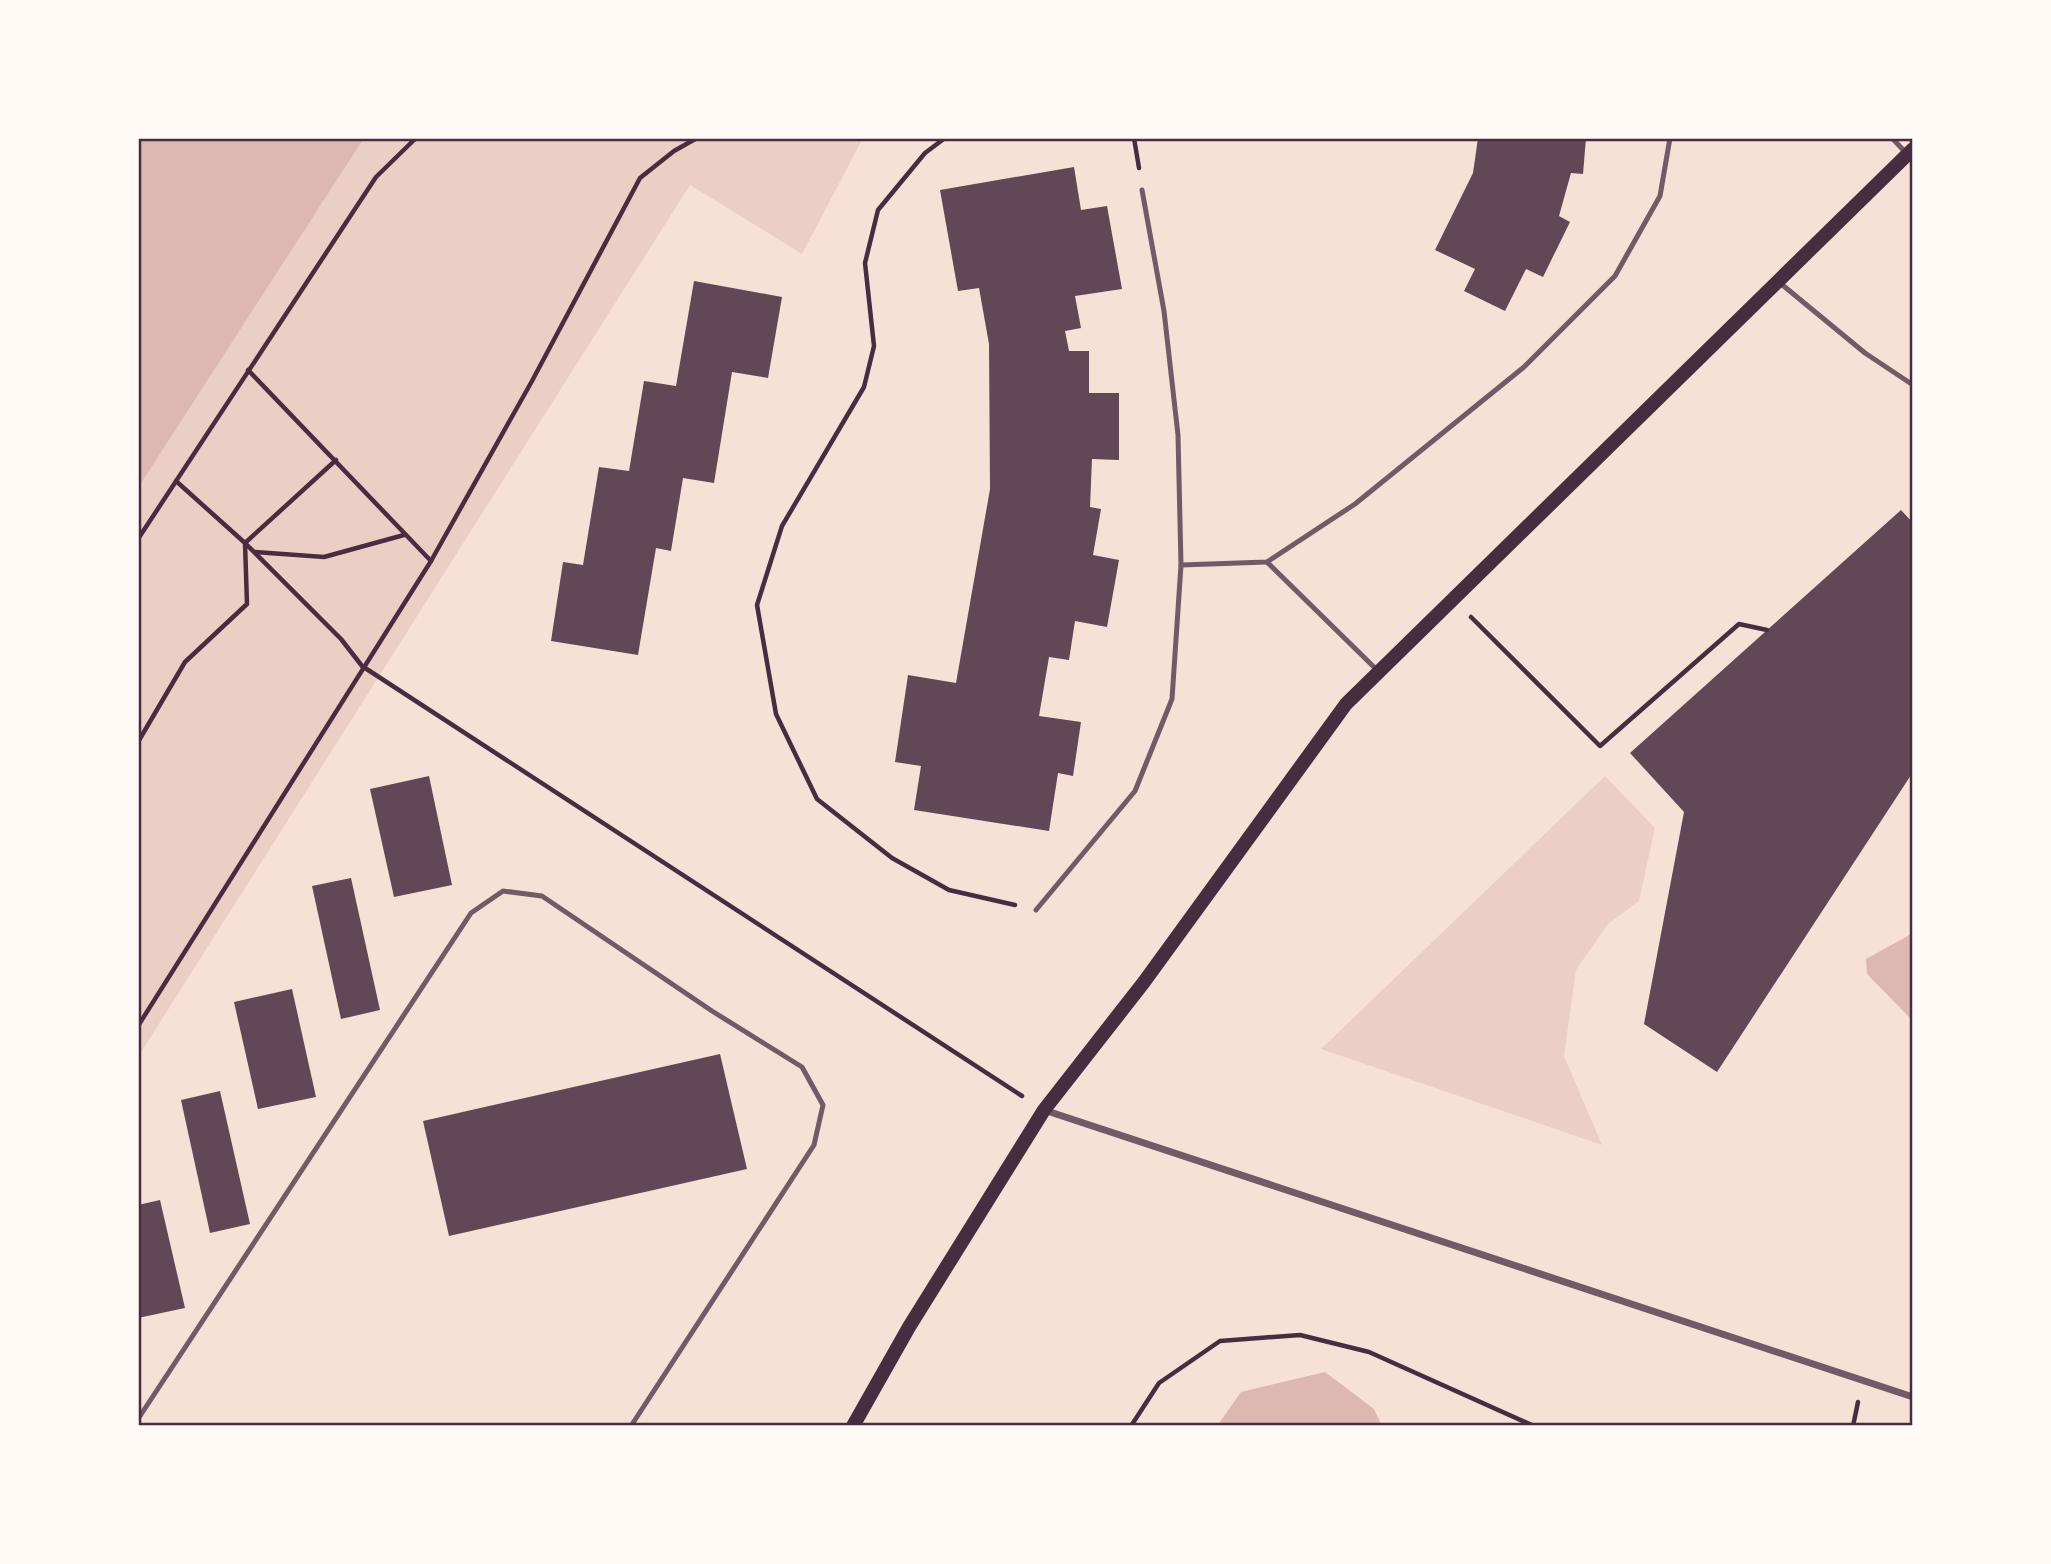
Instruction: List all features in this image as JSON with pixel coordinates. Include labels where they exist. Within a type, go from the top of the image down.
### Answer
[{"type":"main road","points":[[853,1426],[909,1327],[1044,1110],[1144,982],[1346,704],[1910,151]]},
{"type":"street","points":[[1044,1110],[1913,1397]]},
{"type":"lane","points":[[1181,565],[1267,562],[1354,505],[1524,367],[1615,276],[1660,196],[1670,138]]},
{"type":"lane","points":[[1892,138],[1910,151]]},
{"type":"lane","points":[[1036,910],[1135,791],[1172,699],[1181,565],[1177,421],[1164,311],[1142,190]]},
{"type":"lane","points":[[1778,281],[1864,354],[1913,385]]},
{"type":"lane","points":[[1267,562],[1379,671]]},
{"type":"lane","points":[[138,1419],[471,913],[503,891],[542,896],[712,1011],[802,1067],[823,1104],[814,1145],[631,1426]]},
{"type":"path","points":[[138,539],[376,177],[416,138]]},
{"type":"path","points":[[138,1026],[362,666],[431,561],[532,381],[640,178],[674,151],[697,138]]},
{"type":"path","points":[[946,138],[925,153],[878,210],[865,263],[874,346],[864,387],[782,526],[757,605],[776,714],[817,799],[892,858],[949,890],[1036,910]]},
{"type":"path","points":[[1134,138],[1142,190]]},
{"type":"path","points":[[248,370],[431,561]]},
{"type":"path","points":[[138,742],[185,662],[247,604],[245,543],[336,460]]},
{"type":"path","points":[[176,481],[245,543],[341,639],[362,666],[1044,1110]]},
{"type":"path","points":[[253,552],[324,557],[404,535]]},
{"type":"path","points":[[1453,599],[1600,746],[1739,624],[1767,630]]},
{"type":"path","points":[[1130,1426],[1159,1382],[1220,1341],[1300,1335],[1369,1352],[1534,1426]]},
{"type":"shaded area","points":[[138,138],[364,138],[138,488]]},
{"type":"shaded area","points":[[364,138],[863,138],[802,254],[690,185],[138,1057],[138,488]]},
{"type":"shaded area","points":[[1605,776],[1655,828],[1639,901],[1608,924],[1576,970],[1564,1056],[1602,1145],[1321,1049]]},
{"type":"shaded area","points":[[1913,933],[1913,1021],[1867,974],[1866,959]]},
{"type":"shaded area","points":[[1325,1372],[1374,1409],[1382,1426],[1217,1426],[1241,1392]]},
{"type":"building","points":[[1478,138],[1586,138],[1583,174],[1571,173],[1559,216],[1570,222],[1543,277],[1526,269],[1505,311],[1464,291],[1475,269],[1435,250],[1473,173]]},
{"type":"building","points":[[1074,167],[1081,210],[1107,206],[1122,289],[1075,296],[1081,328],[1065,331],[1069,351],[1089,351],[1089,393],[1119,393],[1119,460],[1092,459],[1090,507],[1101,509],[1093,555],[1119,560],[1107,627],[1075,621],[1069,660],[1049,657],[1039,716],[1081,722],[1073,776],[1058,773],[1049,831],[914,810],[921,766],[895,762],[908,675],[956,683],[990,489],[989,344],[979,288],[958,291],[940,190]]},
{"type":"building","points":[[694,281],[782,297],[768,378],[732,372],[714,483],[683,478],[671,551],[656,548],[638,655],[551,641],[563,562],[583,565],[599,467],[629,471],[644,381],[676,386]]},
{"type":"building","points":[[1901,510],[1913,523],[1913,772],[1717,1072],[1644,1024],[1684,812],[1630,753]]},
{"type":"building","points":[[429,776],[452,885],[394,897],[370,789]]},
{"type":"building","points":[[351,878],[380,1010],[341,1019],[312,886]]},
{"type":"building","points":[[292,989],[316,1097],[258,1109],[234,1002]]},
{"type":"building","points":[[720,1054],[747,1169],[449,1236],[423,1121]]},
{"type":"building","points":[[220,1091],[250,1224],[210,1233],[181,1100]]},
{"type":"building","points":[[160,1200],[185,1308],[138,1318],[138,1205]]}]
